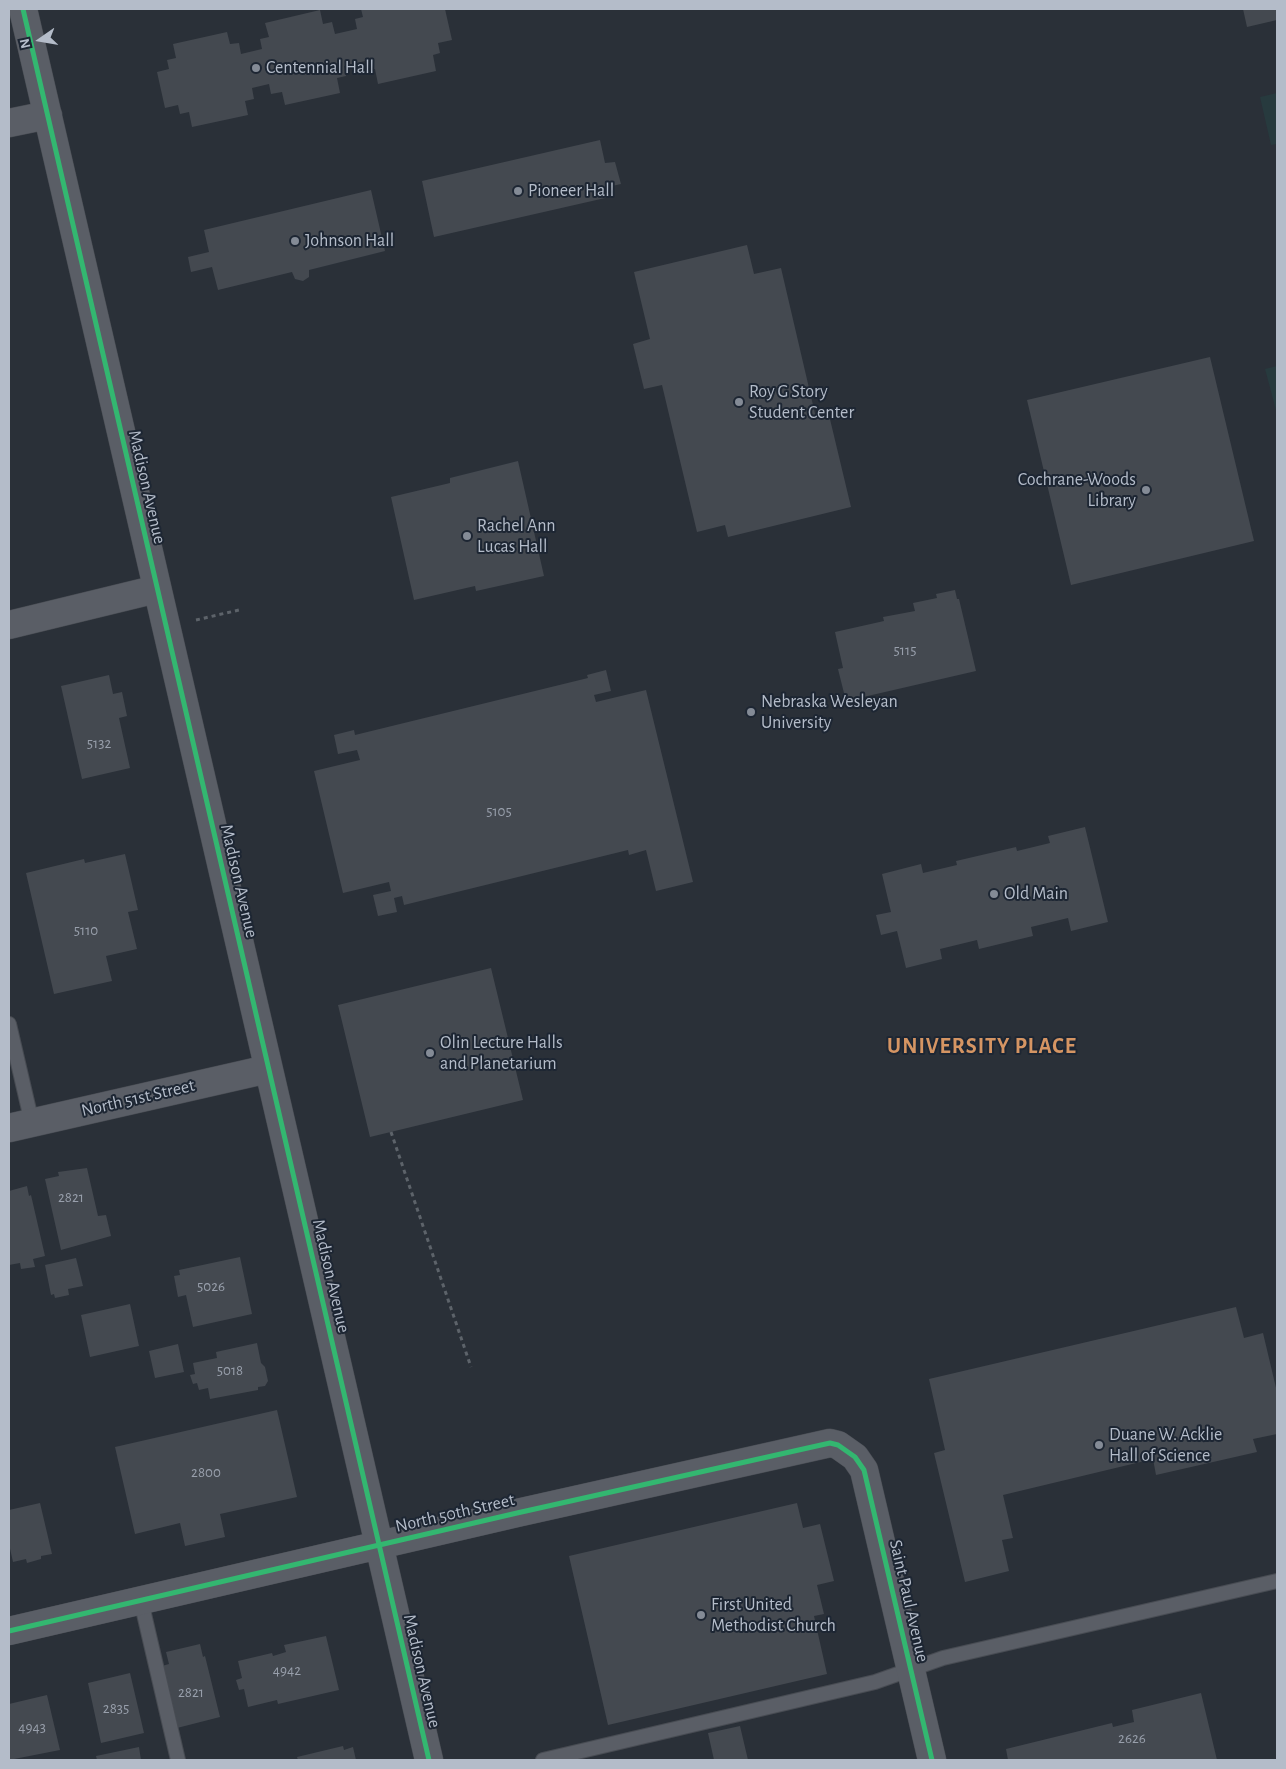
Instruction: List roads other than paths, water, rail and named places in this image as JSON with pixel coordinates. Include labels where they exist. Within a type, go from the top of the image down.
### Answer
[{"type":"street","name":"Madison Avenue","points":[[23,9],[429,1760]]},
{"type":"street","points":[[9,123],[48,115]]},
{"type":"street","points":[[9,624],[157,589]]},
{"type":"street","name":"North 51st Street","points":[[20,1125],[268,1068]]},
{"type":"street","name":"North 50th Street","points":[[9,1631],[820,1444],[838,1445],[848,1453]]},
{"type":"street","name":"Saint Paul Avenue","points":[[848,1453],[864,1470],[868,1483],[932,1760]]},
{"type":"lane","points":[[9,1024],[20,1125]]},
{"type":"lane","points":[[543,1760],[875,1682],[943,1658],[1277,1581]]},
{"type":"lane","points":[[141,1601],[178,1760]]},
{"type":"place","name":"Centennial Hall","points":[[256,68]]},
{"type":"place","name":"Pioneer Hall","points":[[518,191]]},
{"type":"place","name":"Johnson Hall","points":[[295,241]]},
{"type":"place","name":"Roy G Story Student Center","points":[[739,402]]},
{"type":"place","name":"Cochrane-Woods Library","points":[[1146,490]]},
{"type":"place","name":"Rachel Ann Lucas Hall","points":[[467,536]]},
{"type":"place","name":"Nebraska Wesleyan University","points":[[751,712]]},
{"type":"place","name":"Old Main","points":[[994,894]]},
{"type":"place","name":"Olin Lecture Halls and Planetarium","points":[[430,1053]]},
{"type":"place","name":"Duane W. Acklie Hall of Science","points":[[1099,1445]]},
{"type":"place","name":"First United Methodist Church","points":[[701,1615]]},
{"type":"district","name":"UNIVERSITY PLACE","points":[[982,1046]]}]
